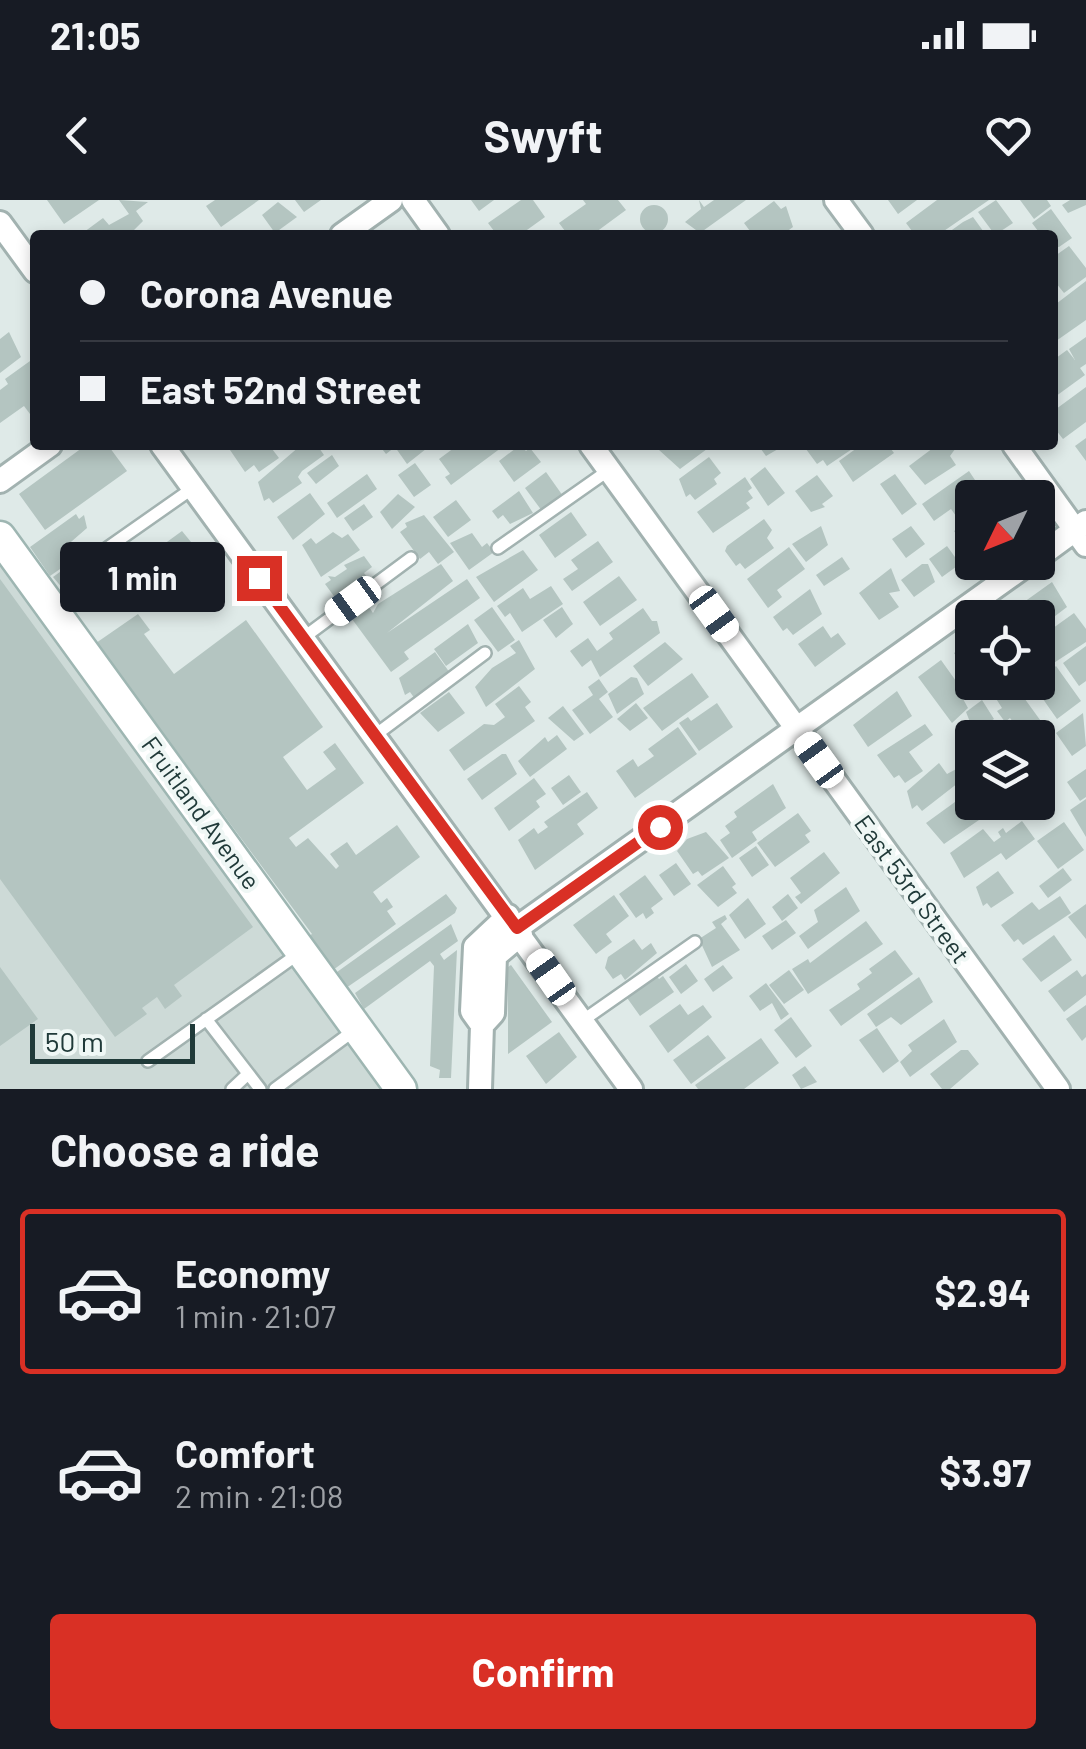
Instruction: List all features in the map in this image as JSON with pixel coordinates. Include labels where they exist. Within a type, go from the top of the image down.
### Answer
[{"type":"street","points":[[349,230],[391,200]]},
{"type":"street","points":[[413,200],[434,230]]},
{"type":"street","points":[[836,200],[858,230]]},
{"type":"street","points":[[0,223],[30,264]]},
{"type":"street","points":[[0,481],[43,450]]},
{"type":"street","points":[[166,450],[631,1089]]},
{"type":"street","name":"East 53rd Street","points":[[595,450],[1058,1089]]},
{"type":"street","points":[[1018,450],[1082,532],[1055,547]]},
{"type":"street","name":"Fruitland Avenue","points":[[0,537],[401,1089]]},
{"type":"street","points":[[480,1089],[482,1025],[472,1012],[474,946],[515,926],[1005,580]]},
{"type":"lane","points":[[498,548],[609,470]]},
{"type":"lane","points":[[86,563],[193,488]]},
{"type":"lane","points":[[303,638],[411,558]]},
{"type":"lane","points":[[374,736],[485,653]]},
{"type":"lane","points":[[582,1022],[695,942]]},
{"type":"lane","points":[[148,1062],[301,951]]},
{"type":"lane","points":[[206,1020],[260,1089]]},
{"type":"lane","points":[[276,1089],[357,1028]]},
{"type":"lane","points":[[232,1089],[248,1074]]},
{"type":"shaded area","points":[[0,528],[405,1089],[0,1089]]},
{"type":"building","points":[[47,200],[99,200],[64,224]]},
{"type":"building","points":[[119,200],[148,202],[136,211],[143,221],[134,230],[87,230],[103,218],[109,225],[129,214]]},
{"type":"building","points":[[215,200],[259,200],[221,227],[206,206]]},
{"type":"building","points":[[295,200],[321,200],[304,212]]},
{"type":"building","points":[[471,200],[494,200],[479,211]]},
{"type":"building","points":[[521,200],[533,200],[545,217],[527,230],[493,230],[488,223]]},
{"type":"building","points":[[583,200],[618,200],[626,210],[599,230],[564,230],[559,223],[586,204]]},
{"type":"building","points":[[699,200],[704,207],[714,200],[746,200],[704,230],[696,230],[685,222],[701,209]]},
{"type":"building","points":[[888,200],[917,200],[898,214]]},
{"type":"building","points":[[937,200],[989,200],[945,230],[911,230],[906,223]]},
{"type":"building","points":[[996,200],[1013,223],[1002,230],[991,230],[978,212]]},
{"type":"building","points":[[1020,200],[1047,200],[1051,206],[1034,219]]},
{"type":"building","points":[[1070,200],[1086,200],[1086,205],[1068,213],[1062,205]]},
{"type":"building","points":[[774,201],[781,209],[786,206],[793,227],[749,230],[744,223]]},
{"type":"building","points":[[278,202],[297,217],[273,230],[262,215]]},
{"type":"building","points":[[649,206],[659,206],[667,214],[662,230],[646,230],[641,224],[641,214]]},
{"type":"building","points":[[1051,209],[1072,238],[1058,247],[1058,230],[1037,230],[1032,223]]},
{"type":"building","points":[[973,217],[982,230],[952,230]]},
{"type":"building","points":[[1069,246],[1086,268],[1086,277],[1064,293],[1058,286],[1058,254]]},
{"type":"building","points":[[1086,281],[1086,320],[1058,340],[1058,302]]},
{"type":"building","points":[[9,332],[21,357],[0,373],[0,339]]},
{"type":"building","points":[[1086,337],[1086,364],[1080,368],[1085,375],[1058,395],[1058,357],[1067,350],[1075,360],[1069,349]]},
{"type":"building","points":[[30,361],[30,414],[24,406],[0,423],[0,390],[8,384],[5,379]]},
{"type":"building","points":[[1086,387],[1086,422],[1063,439],[1058,433],[1058,408]]},
{"type":"building","points":[[1086,438],[1086,461],[1075,446]]},
{"type":"building","points":[[79,450],[111,450],[127,471],[45,530],[19,494]]},
{"type":"building","points":[[230,450],[273,450],[279,458],[259,472],[254,465],[245,472]]},
{"type":"building","points":[[295,450],[320,450],[324,455],[302,471],[298,477],[302,483],[273,503],[269,498],[264,501],[258,482]]},
{"type":"building","points":[[397,450],[425,450],[407,464]]},
{"type":"building","points":[[451,450],[498,450],[451,485],[445,477],[450,474],[439,459]]},
{"type":"building","points":[[513,450],[532,450],[541,462],[514,482],[499,461]]},
{"type":"building","points":[[659,450],[706,450],[680,469]]},
{"type":"building","points":[[807,450],[851,450],[827,466],[823,460],[817,464]]},
{"type":"building","points":[[854,450],[894,453],[853,482],[839,461]]},
{"type":"building","points":[[930,450],[954,450],[950,456],[956,465],[925,485],[909,466]]},
{"type":"building","points":[[332,455],[339,466],[316,484],[307,473]]},
{"type":"building","points":[[709,457],[721,473],[714,479],[717,484],[695,500],[690,494],[686,497],[679,479]]},
{"type":"building","points":[[415,463],[431,485],[414,497],[398,475]]},
{"type":"building","points":[[765,467],[785,493],[768,506],[750,479]]},
{"type":"building","points":[[969,471],[975,480],[956,480]]},
{"type":"building","points":[[546,472],[563,496],[542,511],[525,488]]},
{"type":"building","points":[[367,474],[377,489],[337,518],[327,503]]},
{"type":"building","points":[[895,474],[917,504],[902,515],[880,484]]},
{"type":"building","points":[[817,475],[833,496],[822,504],[825,507],[811,512],[795,491]]},
{"type":"building","points":[[745,477],[752,488],[748,491],[753,498],[746,503],[750,508],[713,533],[697,512]]},
{"type":"building","points":[[955,481],[955,515],[951,509],[934,521],[922,504]]},
{"type":"building","points":[[519,491],[533,513],[510,524],[503,515],[498,519],[492,511]]},
{"type":"building","points":[[310,493],[325,514],[293,540],[277,517]]},
{"type":"building","points":[[398,494],[415,507],[392,529],[380,512]]},
{"type":"building","points":[[456,500],[471,520],[448,537],[433,517]]},
{"type":"building","points":[[364,504],[373,517],[353,531],[344,518]]},
{"type":"building","points":[[571,512],[587,535],[555,558],[539,535]]},
{"type":"building","points":[[76,514],[79,519],[84,515],[87,528],[64,548],[73,560],[50,576],[30,547]]},
{"type":"building","points":[[424,515],[454,552],[438,564],[429,552],[420,559],[400,532],[407,527],[405,523]]},
{"type":"building","points":[[764,519],[772,530],[767,538],[774,548],[745,569],[740,563],[736,566],[725,551],[727,546]]},
{"type":"building","points":[[821,526],[828,545],[806,562],[792,544]]},
{"type":"building","points":[[911,526],[925,544],[906,558],[892,539]]},
{"type":"building","points":[[182,531],[200,553],[197,558],[140,599],[129,590],[122,596],[112,582]]},
{"type":"building","points":[[333,532],[342,538],[348,534],[360,550],[321,577],[302,545],[311,538],[316,544]]},
{"type":"building","points":[[472,533],[482,547],[487,543],[494,552],[469,570],[450,543]]},
{"type":"building","points":[[598,541],[613,562],[572,591],[563,579],[578,569],[571,560]]},
{"type":"building","points":[[947,546],[955,557],[955,568],[942,577],[929,559]]},
{"type":"building","points":[[789,547],[805,569],[777,590],[782,597],[768,608],[747,579]]},
{"type":"building","points":[[523,550],[538,570],[494,602],[476,577]]},
{"type":"building","points":[[364,556],[372,567],[364,573],[370,581],[339,603],[325,584],[331,580],[328,576],[335,577],[347,569],[344,565]]},
{"type":"building","points":[[842,557],[850,569],[824,586],[816,575]]},
{"type":"building","points":[[75,561],[95,586],[74,602],[53,577]]},
{"type":"building","points":[[441,564],[453,581],[387,633],[467,579],[480,598],[404,652],[409,659],[391,672],[352,619],[369,607],[373,613],[378,604]]},
{"type":"building","points":[[922,564],[928,564],[935,582],[914,597],[901,580]]},
{"type":"building","points":[[891,568],[900,591],[889,593],[899,607],[879,620],[859,593]]},
{"type":"building","points":[[619,576],[637,600],[600,626],[583,602]]},
{"type":"building","points":[[0,579],[253,927],[174,985],[182,996],[165,1009],[157,997],[142,1008],[147,1014],[115,1037],[0,879]]},
{"type":"building","points":[[1052,582],[1067,607],[1055,616],[1055,600],[1027,600]]},
{"type":"building","points":[[551,586],[563,604],[522,632],[510,613],[505,617],[497,606],[523,588],[530,599]]},
{"type":"building","points":[[810,589],[822,614],[793,635],[787,628],[783,631],[773,617]]},
{"type":"building","points":[[492,607],[515,640],[498,652],[474,620]]},
{"type":"building","points":[[562,607],[573,624],[556,638],[543,620]]},
{"type":"building","points":[[643,608],[652,621],[657,621],[660,633],[600,677],[591,660],[582,667],[570,651],[588,638],[597,651],[613,639],[609,633]]},
{"type":"building","points":[[1074,613],[1086,629],[1086,642],[1055,662],[1055,627]]},
{"type":"building","points":[[138,614],[150,630],[144,634],[174,674],[246,620],[323,727],[283,757],[307,790],[336,769],[323,752],[335,743],[364,783],[289,838],[296,847],[308,838],[336,869],[339,866],[330,854],[347,842],[356,855],[397,825],[420,857],[373,892],[381,903],[387,898],[393,907],[387,911],[396,924],[333,970],[309,936],[312,934],[96,643]]},
{"type":"building","points":[[468,624],[478,643],[446,666],[434,649]]},
{"type":"building","points":[[823,626],[831,638],[838,633],[846,644],[815,667],[798,644]]},
{"type":"building","points":[[519,640],[535,669],[486,707],[475,687],[492,668],[516,653],[510,646]]},
{"type":"building","points":[[665,642],[683,659],[648,686],[633,666]]},
{"type":"building","points":[[1086,646],[1086,681],[1079,686],[1063,663]]},
{"type":"building","points":[[435,652],[450,673],[415,699],[410,692],[405,695],[399,678]]},
{"type":"building","points":[[941,660],[955,680],[955,700],[964,700],[968,708],[952,723],[918,677]]},
{"type":"building","points":[[1055,667],[1081,701],[1057,719],[1044,700],[1055,700]]},
{"type":"building","points":[[692,673],[709,697],[662,731],[643,708]]},
{"type":"building","points":[[631,677],[637,678],[644,694],[617,714],[608,694]]},
{"type":"building","points":[[599,679],[608,692],[599,699],[613,717],[590,734],[572,710],[593,695],[588,687]]},
{"type":"building","points":[[519,686],[531,702],[525,707],[535,721],[464,771],[449,750],[484,724],[494,725],[505,717],[495,704]]},
{"type":"building","points":[[897,691],[912,716],[868,747],[853,725]]},
{"type":"building","points":[[449,692],[465,713],[438,732],[420,713]]},
{"type":"building","points":[[982,700],[994,719],[969,720],[966,712]]},
{"type":"building","points":[[997,700],[1026,700],[1040,720],[1004,720],[997,711],[1002,708]]},
{"type":"building","points":[[636,703],[648,718],[630,731],[617,719]]},
{"type":"building","points":[[717,703],[733,727],[699,751],[679,723],[688,717],[691,721]]},
{"type":"building","points":[[563,706],[584,734],[574,741],[548,718]]},
{"type":"building","points":[[1083,713],[1086,746],[1072,756],[1056,733]]},
{"type":"building","points":[[925,724],[933,735],[909,752],[923,771],[905,783],[899,775],[894,778],[877,755]]},
{"type":"building","points":[[678,727],[697,754],[635,798],[616,771],[633,759],[638,767],[654,756],[648,749]]},
{"type":"building","points":[[557,735],[567,749],[530,777],[518,761],[545,737],[548,742]]},
{"type":"building","points":[[506,754],[517,774],[482,800],[467,779]]},
{"type":"building","points":[[939,763],[947,774],[955,770],[955,785],[922,811],[917,805],[912,809],[907,791]]},
{"type":"building","points":[[1086,769],[1086,797],[1080,801],[1067,782]]},
{"type":"building","points":[[569,775],[581,792],[563,805],[551,788]]},
{"type":"building","points":[[534,778],[546,794],[536,801],[540,807],[509,831],[494,808]]},
{"type":"building","points":[[773,784],[786,808],[752,832],[757,840],[732,858],[720,840],[730,833],[725,826],[737,817],[734,812]]},
{"type":"building","points":[[587,792],[598,808],[577,824],[584,834],[535,870],[518,840],[534,828],[538,834],[548,827],[544,822]]},
{"type":"building","points":[[1086,799],[1086,837],[1070,810]]},
{"type":"building","points":[[955,802],[955,820],[979,820],[944,844],[926,823]]},
{"type":"building","points":[[798,813],[811,831],[805,835],[810,842],[775,867],[757,843]]},
{"type":"building","points":[[1022,821],[1035,839],[1006,860],[1001,853],[964,878],[950,853],[983,829],[994,842],[1001,837],[998,832],[1003,828],[1006,833]]},
{"type":"building","points":[[1064,822],[1084,850],[1058,869],[1037,841]]},
{"type":"building","points":[[706,832],[729,858],[702,876],[698,871],[693,874],[677,851],[687,839]]},
{"type":"building","points":[[756,846],[769,865],[752,877],[739,858]]},
{"type":"building","points":[[824,852],[840,873],[801,904],[795,897],[801,893],[790,878]]},
{"type":"building","points":[[676,863],[691,884],[674,896],[659,875]]},
{"type":"building","points":[[723,866],[736,884],[732,887],[737,893],[718,907],[697,885]]},
{"type":"building","points":[[1063,868],[1072,880],[1048,898],[1039,886]]},
{"type":"building","points":[[998,871],[1014,893],[991,908],[987,903],[983,906],[976,887]]},
{"type":"building","points":[[645,875],[663,899],[651,908],[654,913],[646,919],[643,913],[636,918],[619,894]]},
{"type":"building","points":[[846,887],[860,911],[808,949],[799,936],[818,922],[814,910]]},
{"type":"building","points":[[446,894],[457,908],[455,913],[346,988],[337,972]]},
{"type":"building","points":[[788,894],[798,908],[782,921],[772,907]]},
{"type":"building","points":[[614,895],[629,916],[606,934],[612,942],[596,954],[573,925]]},
{"type":"building","points":[[1060,896],[1071,913],[1023,945],[1018,939],[1014,942],[1001,925],[1032,902],[1039,910]]},
{"type":"building","points":[[748,898],[766,924],[745,939],[729,915]]},
{"type":"building","points":[[1086,904],[1086,939],[1068,917]]},
{"type":"building","points":[[725,915],[727,919],[721,924],[740,950],[712,967],[699,939],[716,928],[712,922]]},
{"type":"building","points":[[786,920],[796,933],[772,950],[762,936]]},
{"type":"building","points":[[866,921],[883,944],[808,994],[792,969],[808,959],[810,963]]},
{"type":"building","points":[[451,924],[458,941],[440,954],[444,960],[457,950],[451,1078],[439,1078],[440,1070],[430,1066],[434,966],[430,961],[364,1009],[355,993]]},
{"type":"building","points":[[1054,935],[1072,960],[1041,982],[1022,959]]},
{"type":"building","points":[[634,939],[642,950],[651,943],[657,953],[625,980],[621,974],[613,979],[605,968],[608,957]]},
{"type":"building","points":[[895,950],[913,974],[841,1026],[829,1010],[860,989],[857,984],[872,973],[869,969]]},
{"type":"building","points":[[686,964],[698,981],[681,994],[669,977]]},
{"type":"building","points":[[511,965],[552,1022],[508,1054],[508,967]]},
{"type":"building","points":[[723,965],[733,978],[713,992],[704,979]]},
{"type":"building","points":[[0,967],[38,1019],[0,1046]]},
{"type":"building","points":[[789,970],[804,990],[784,1004],[769,985]]},
{"type":"building","points":[[1077,970],[1082,977],[1086,974],[1086,995],[1064,1012],[1048,991]]},
{"type":"building","points":[[655,974],[659,979],[663,976],[674,992],[640,1016],[625,995]]},
{"type":"building","points":[[919,977],[933,1002],[901,1025],[891,1017],[876,1027],[867,1014]]},
{"type":"building","points":[[766,983],[789,1014],[781,1020],[772,1003],[760,1011],[749,996]]},
{"type":"building","points":[[680,1004],[688,1015],[703,1005],[712,1017],[668,1053],[649,1026]]},
{"type":"building","points":[[1086,1005],[1086,1037],[1082,1041],[1066,1019]]},
{"type":"building","points":[[791,1017],[812,1046],[796,1058],[774,1030]]},
{"type":"building","points":[[944,1019],[957,1042],[910,1077],[900,1062],[912,1051],[908,1045]]},
{"type":"building","points":[[877,1028],[899,1061],[883,1073],[859,1040]]},
{"type":"building","points":[[559,1032],[577,1057],[546,1084],[526,1056]]},
{"type":"building","points":[[708,1035],[726,1058],[691,1084],[673,1060]]},
{"type":"building","points":[[761,1038],[779,1063],[744,1089],[698,1089],[695,1085]]},
{"type":"building","points":[[961,1050],[968,1050],[979,1064],[950,1089],[942,1089],[930,1074]]},
{"type":"building","points":[[805,1066],[817,1082],[801,1089],[792,1075]]},
{"type":"route","points":[[259,578],[517,928],[660,827]]}]
